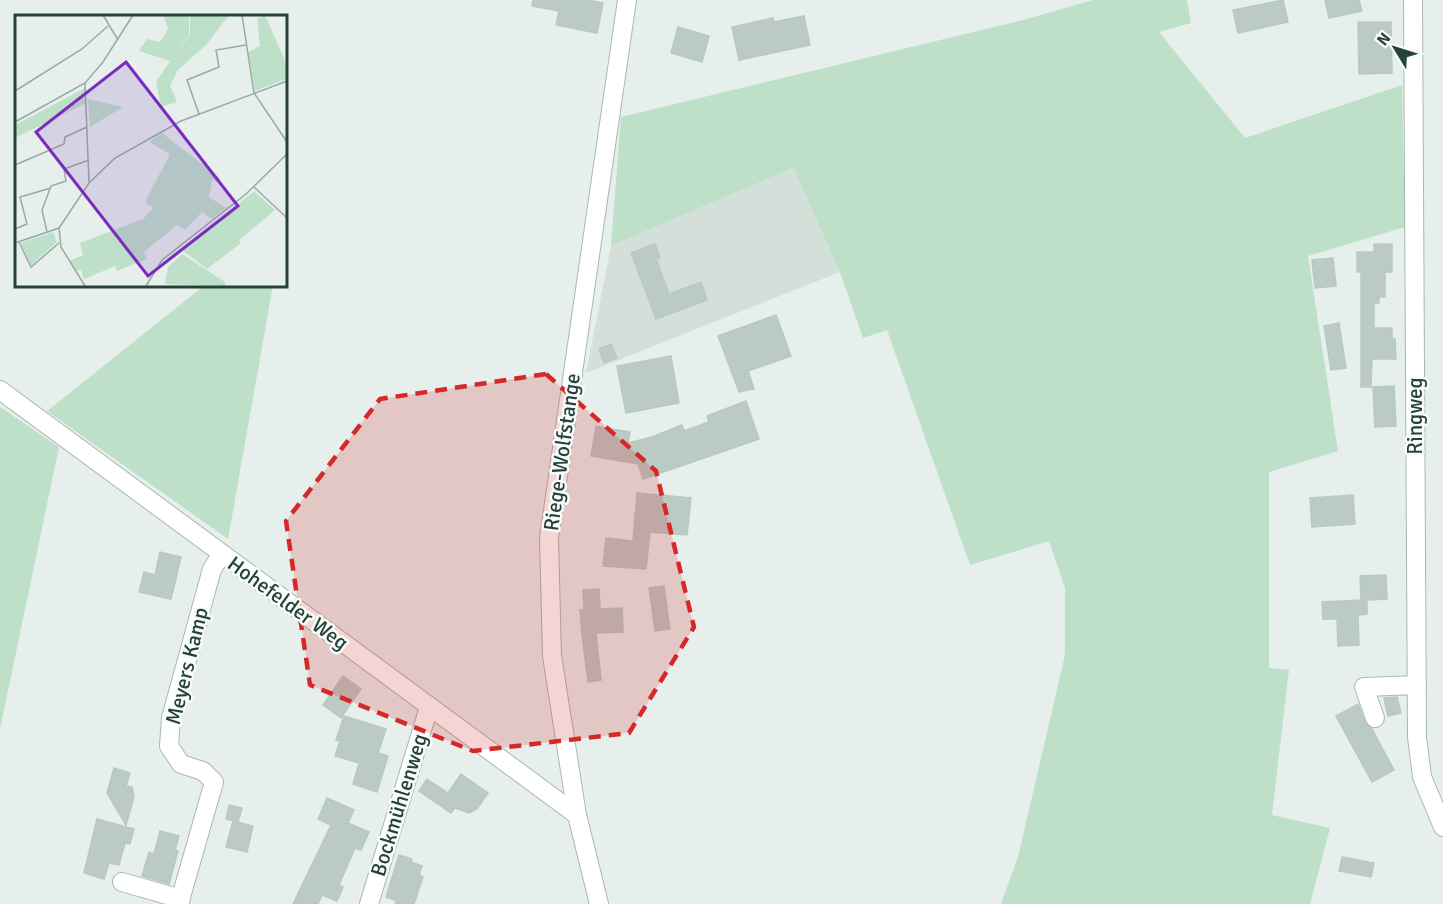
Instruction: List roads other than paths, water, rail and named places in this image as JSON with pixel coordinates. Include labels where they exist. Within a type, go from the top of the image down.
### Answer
[{"type":"street","name":"Riege-Wolfstange","points":[[599,904],[577,815],[552,657],[549,538],[627,0]]},
{"type":"street","name":"Ringweg","points":[[1413,0],[1417,737],[1422,777],[1443,827]]},
{"type":"street","name":"Hohefelder Weg","points":[[0,390],[577,815]]},
{"type":"street","name":"Meyers Kamp","points":[[122,882],[180,901],[214,782],[203,771],[181,764],[169,746],[171,718],[212,569],[222,554]]},
{"type":"street","points":[[1375,718],[1364,687],[1417,685]]},
{"type":"street","name":"Bockmühlenweg","points":[[369,904],[429,707]]}]
